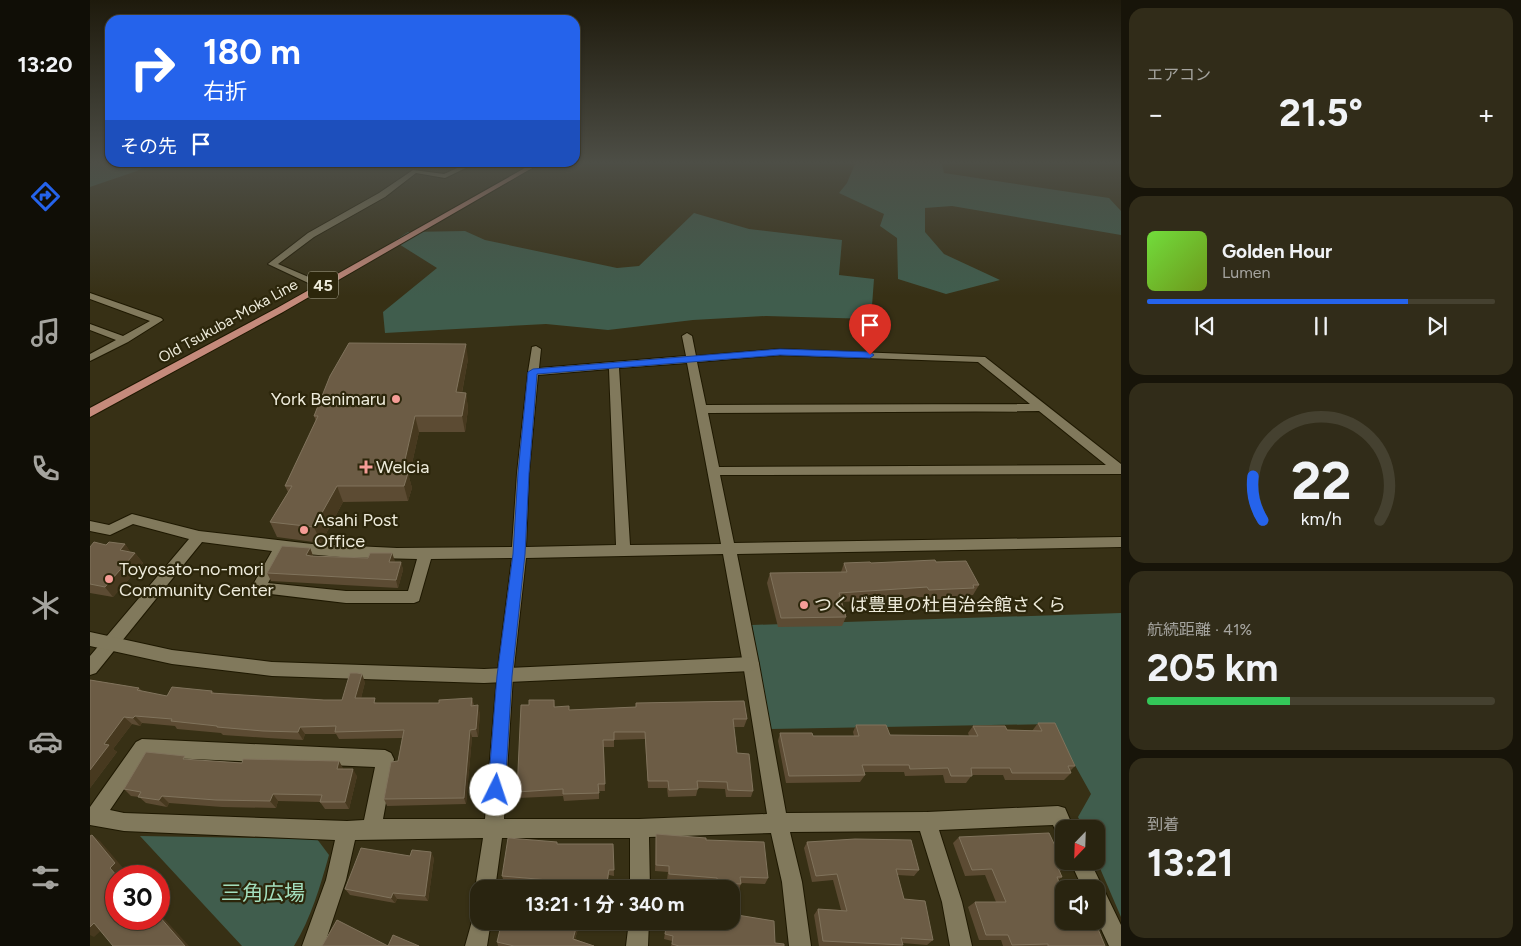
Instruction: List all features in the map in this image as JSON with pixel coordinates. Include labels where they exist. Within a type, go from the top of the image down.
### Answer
[{"type":"main road","name":"Old Tsukuba-Moka Line","points":[[90,414],[459,208]]},
{"type":"street","points":[[322,286],[272,264],[310,235],[358,208]]},
{"type":"street","points":[[90,296],[158,320],[90,358]]},
{"type":"street","points":[[90,328],[124,340]]},
{"type":"street","points":[[687,336],[751,664],[778,823],[792,882],[800,946]]},
{"type":"street","points":[[486,880],[494,827],[505,676],[519,554],[523,473],[536,349]]},
{"type":"street","points":[[533,372],[780,352],[981,359],[1120,469]]},
{"type":"street","points":[[614,365],[623,551]]},
{"type":"street","points":[[702,409],[1042,407]]},
{"type":"street","points":[[714,471],[1120,469]]},
{"type":"street","points":[[90,526],[110,530],[132,519],[199,536],[281,547],[380,554],[519,554],[1121,542]]},
{"type":"street","points":[[90,668],[199,536]]},
{"type":"street","points":[[281,547],[258,588],[346,597],[414,597],[425,554]]},
{"type":"street","points":[[90,639],[172,657],[272,669],[505,676],[751,664]]},
{"type":"street","points":[[372,829],[385,759],[142,748],[92,817],[124,822],[347,831],[494,827],[639,828],[778,823],[927,821],[1058,815],[1060,820]]},
{"type":"street","points":[[927,821],[952,902],[961,946]]},
{"type":"street","points":[[639,828],[640,880]]},
{"type":"street","points":[[313,946],[336,880],[347,831]]},
{"type":"street","points":[[1105,914],[1120,946]]},
{"type":"street","points":[[476,946],[479,930]]},
{"type":"street","points":[[637,946],[638,930]]},
{"type":"green space","points":[[871,208],[925,208],[925,232],[944,254],[1000,280],[946,294],[898,279],[897,238],[880,226],[884,214]]},
{"type":"green space","points":[[965,208],[1118,208],[1121,211],[1121,235]]},
{"type":"green space","points":[[694,213],[749,229],[842,240],[839,275],[874,279],[871,319],[766,316],[693,320],[608,330],[546,324],[385,333],[383,312],[437,268],[394,241],[408,232],[465,231],[485,240],[617,268],[639,266]]},
{"type":"green space","points":[[1121,613],[1121,917],[1101,870],[1105,870],[1105,820],[1080,820],[1078,817],[1091,794],[1052,724],[771,729],[752,625]]},
{"type":"green space","name":"三角広場","points":[[140,836],[317,839],[329,855],[310,913],[294,946],[242,946],[170,868],[170,865],[167,865]]},
{"type":"building","points":[[349,343],[466,344],[456,392],[466,393],[462,416],[415,416],[402,473],[408,473],[404,486],[337,486],[314,527],[270,522],[292,486],[285,486],[318,416],[314,416],[330,376]]},
{"type":"building","points":[[94,542],[106,545],[109,542],[125,544],[120,550],[135,553],[105,587],[90,584],[90,547]]},
{"type":"building","points":[[282,546],[310,548],[306,555],[311,556],[368,558],[370,553],[392,553],[389,562],[401,562],[396,580],[267,573]]},
{"type":"building","points":[[935,560],[936,562],[966,561],[979,585],[973,585],[974,588],[929,590],[927,587],[839,593],[846,617],[781,618],[770,573],[847,572],[844,563]]},
{"type":"building","points":[[350,673],[362,674],[355,698],[375,698],[374,703],[439,703],[439,700],[472,698],[471,706],[478,705],[476,729],[470,730],[464,798],[384,799],[391,762],[398,761],[404,730],[335,732],[336,726],[300,727],[298,732],[263,731],[171,721],[172,719],[124,717],[104,744],[109,745],[90,770],[90,680],[139,688],[137,690],[167,696],[172,687],[212,691],[211,693],[342,700]]},
{"type":"building","points":[[529,700],[554,700],[554,707],[569,706],[569,710],[636,707],[636,703],[744,701],[747,719],[733,719],[737,753],[749,754],[753,791],[728,790],[727,782],[697,781],[698,789],[669,790],[668,781],[648,781],[645,732],[614,732],[614,740],[603,740],[605,784],[598,784],[599,793],[563,794],[563,789],[517,792],[521,705],[529,705]]},
{"type":"building","points":[[1038,723],[1055,723],[1075,766],[1068,766],[1071,773],[1012,773],[1010,768],[971,768],[972,776],[951,776],[948,768],[910,769],[909,765],[862,765],[865,775],[789,776],[780,733],[812,733],[813,736],[859,736],[856,725],[886,725],[890,735],[978,736],[973,726],[1005,726],[1007,730],[1042,731]]},
{"type":"building","points":[[146,752],[185,756],[183,759],[242,763],[243,759],[339,761],[337,769],[353,769],[345,802],[320,802],[322,795],[273,794],[270,801],[162,796],[159,800],[138,797],[141,792],[124,789]]},
{"type":"building","points":[[1049,833],[1055,846],[1055,870],[1059,870],[1062,877],[1057,877],[1058,880],[1055,880],[1055,930],[1098,930],[1105,946],[1012,945],[1008,935],[986,935],[975,902],[1006,902],[992,869],[972,870],[959,837]]},
{"type":"building","points":[[656,834],[706,838],[706,840],[764,842],[768,878],[740,877],[741,884],[740,884],[740,880],[717,880],[717,878],[669,874],[669,866],[656,865]]},
{"type":"building","points":[[92,835],[115,863],[113,865],[105,865],[105,930],[170,929],[185,946],[113,946],[94,923],[90,927],[90,836]]},
{"type":"building","points":[[508,838],[557,842],[557,844],[613,844],[614,870],[609,870],[607,880],[548,880],[502,876]]},
{"type":"building","points":[[855,839],[911,840],[919,870],[896,869],[904,899],[925,901],[933,940],[901,938],[903,945],[823,941],[818,909],[847,911],[837,874],[816,876],[807,842]]},
{"type":"building","points":[[361,848],[410,856],[412,850],[431,852],[425,896],[393,893],[391,898],[345,889]]},
{"type":"building","points":[[740,915],[774,921],[775,943],[784,944],[784,946],[679,946],[672,944],[673,936],[665,934],[666,930],[740,930]]},
{"type":"building","points":[[337,920],[388,946],[322,946]]},
{"type":"building","points":[[500,930],[576,930],[573,939],[594,946],[514,946],[497,942]]},
{"type":"building","points":[[393,935],[419,946],[388,946]]},
{"type":"place","name":"York Benimaru","points":[[396,399]]},
{"type":"place","name":"Welcia","points":[[366,467]]},
{"type":"place","name":"Asahi Post Office","points":[[304,530]]},
{"type":"place","name":"Toyosato-no-mori Community Center","points":[[109,579]]},
{"type":"place","name":"つくば豊里の杜自治会館さくら","points":[[804,605]]},
{"type":"route","points":[[496,790],[505,676],[519,554],[523,473],[533,372],[780,352],[870,355]]}]
